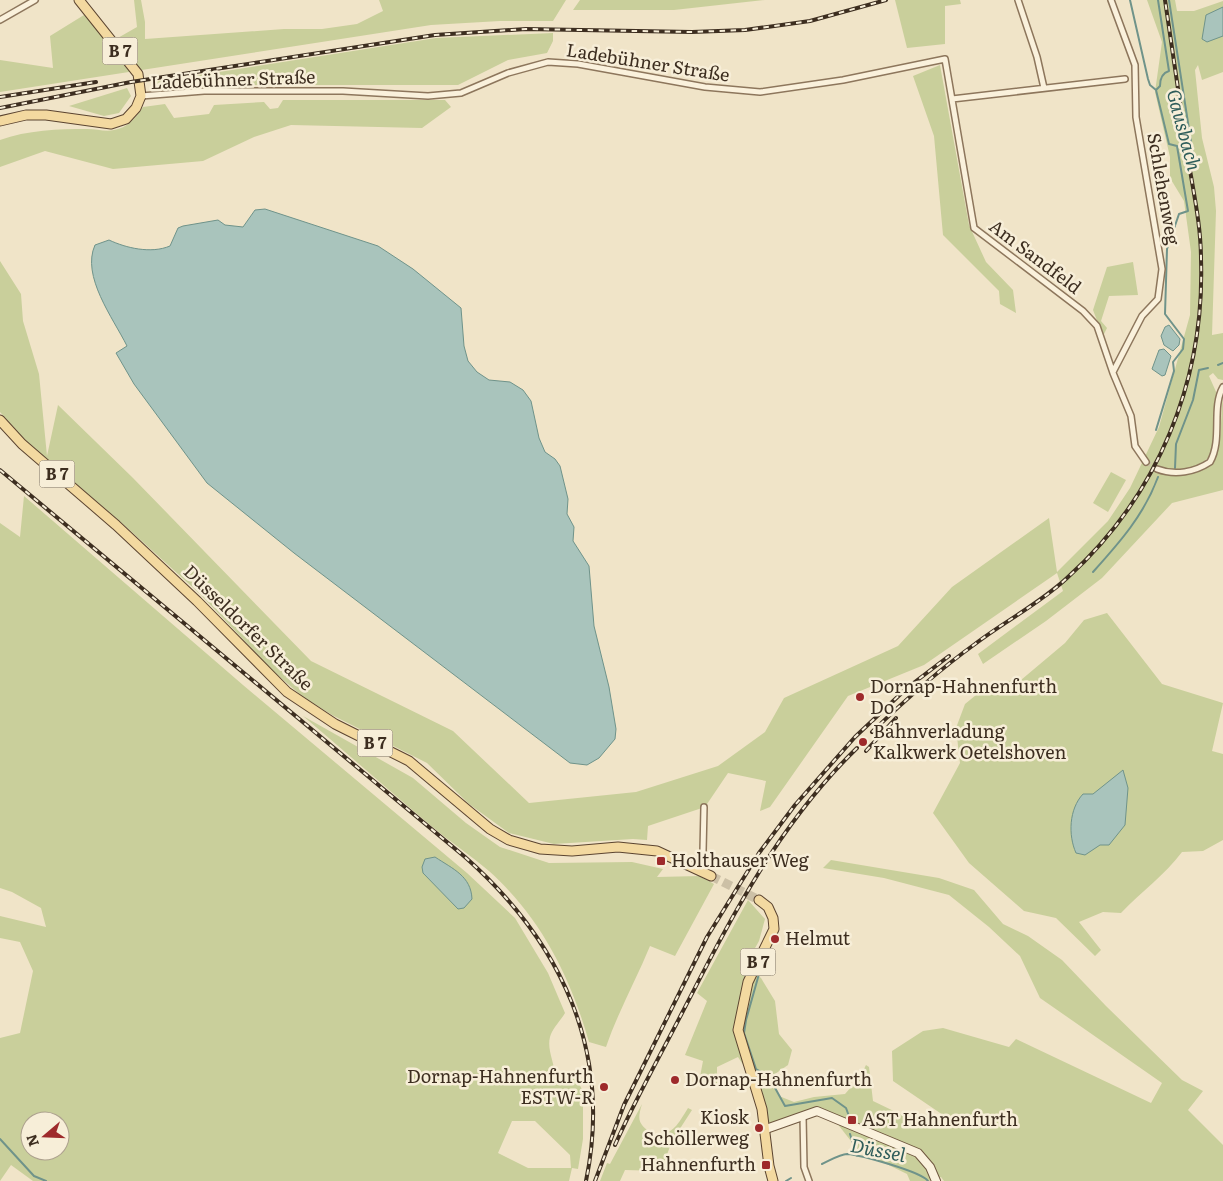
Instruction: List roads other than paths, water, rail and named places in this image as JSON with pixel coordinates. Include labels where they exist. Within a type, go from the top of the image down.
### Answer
[{"type":"main road","name":"B 7","points":[[79,0],[138,74],[141,96]]},
{"type":"main road","points":[[0,121],[26,115],[46,114],[111,124],[131,115],[141,96]]},
{"type":"main road","name":"Düsseldorfer Straße","points":[[0,420],[22,444],[116,525],[197,601],[287,692],[335,724],[415,765],[477,820],[490,829],[510,840],[540,849],[572,851],[632,848],[656,851],[711,876]]},
{"type":"main road","name":"B 7","points":[[759,900],[768,907],[774,918],[774,929],[748,982],[738,1030],[758,1093],[766,1129]]},
{"type":"main road","points":[[766,1129],[769,1166],[773,1181]]},
{"type":"street","points":[[0,20],[35,0]]},
{"type":"street","points":[[1018,0],[1037,57],[1044,88]]},
{"type":"street","name":"Schlehenweg","points":[[1111,0],[1135,65],[1136,117],[1162,269],[1158,299],[1142,316],[1113,373]]},
{"type":"street","name":"Ladebühner Straße","points":[[141,96],[204,91],[343,91],[428,96],[461,92],[508,73],[548,62],[578,64],[705,87],[760,92],[843,80],[944,59]]},
{"type":"street","name":"Am Sandfeld","points":[[944,59],[974,228],[1083,310],[1097,326],[1113,373],[1131,416],[1135,446],[1146,462]]},
{"type":"street","points":[[952,99],[1124,79]]},
{"type":"street","points":[[1157,469],[1172,473],[1182,472],[1210,462],[1217,448],[1220,396],[1223,387]]},
{"type":"street","points":[[695,868],[702,851],[704,807]]},
{"type":"street","points":[[766,1129],[817,1111],[918,1153],[930,1167],[936,1181]]},
{"type":"street","points":[[803,1116],[804,1167],[809,1181]]},
{"type":"water","points":[[1223,7],[1223,36],[1207,42],[1202,39],[1206,15]]},
{"type":"water","points":[[265,209],[378,246],[413,269],[461,308],[464,346],[468,361],[477,372],[489,380],[510,382],[523,390],[531,401],[539,438],[545,452],[555,459],[560,466],[568,499],[567,514],[574,527],[573,541],[589,566],[594,626],[609,687],[616,729],[615,739],[599,758],[587,765],[570,763],[294,553],[207,483],[134,384],[116,353],[127,346],[100,297],[95,283],[92,257],[95,245],[109,240],[139,249],[155,250],[170,246],[178,228],[183,226],[218,220],[225,225],[243,227],[255,210]]},
{"type":"water","points":[[1169,325],[1180,339],[1179,345],[1173,351],[1164,345],[1161,336],[1165,327]]},
{"type":"water","points":[[1164,349],[1171,356],[1165,375],[1162,376],[1152,369],[1159,350]]},
{"type":"water","points":[[1123,770],[1128,788],[1125,825],[1109,845],[1100,845],[1085,855],[1076,853],[1073,846],[1071,822],[1078,800],[1083,794],[1093,794]]},
{"type":"water","points":[[435,857],[454,869],[468,884],[472,899],[464,908],[458,909],[423,873],[422,867],[425,859]]},
{"type":"waterway","points":[[1130,0],[1148,79],[1150,85],[1156,90]]},
{"type":"waterway","name":"Gausbach","points":[[1156,430],[1174,371],[1173,362],[1183,349],[1184,339],[1165,314],[1167,249],[1179,214],[1188,211],[1177,146],[1169,144],[1156,90],[1160,86],[1163,75],[1169,71],[1158,0]]},
{"type":"waterway","points":[[1169,0],[1193,155]]},
{"type":"waterway","points":[[1218,365],[1223,363]]},
{"type":"waterway","points":[[1175,468],[1176,444],[1193,400],[1199,370],[1208,368]]},
{"type":"waterway","name":"Gausbach","points":[[1093,572],[1122,539],[1138,516],[1146,504],[1158,477]]},
{"type":"waterway","name":"Gausbach","points":[[759,974],[744,1033],[756,1069],[769,1077],[785,1106],[832,1098],[846,1108],[850,1119]]},
{"type":"waterway","name":"Gausbach","points":[[850,1134],[857,1156]]},
{"type":"waterway","name":"Düssel","points":[[0,1139],[34,1176],[46,1181]]},
{"type":"waterway","name":"Düssel","points":[[822,1164],[841,1155],[854,1155],[915,1173],[928,1181]]},
{"type":"waterway","name":"Düssel","points":[[786,1181],[791,1178]]},
{"type":"tunnel","points":[[1146,462],[1157,469]]},
{"type":"tunnel","points":[[711,876],[759,900]]},
{"type":"railway","points":[[0,108],[131,82],[435,35],[526,29],[692,32],[745,30],[810,21],[886,0]]},
{"type":"railway","points":[[872,732],[948,664],[1045,596],[1067,578],[1099,546],[1127,511],[1150,473],[1170,434],[1184,392],[1195,349],[1200,304],[1201,259],[1197,211],[1165,0]]},
{"type":"railway","points":[[0,97],[96,82]]},
{"type":"railway","points":[[0,470],[465,857],[499,890],[528,925],[553,963],[572,1002],[585,1044],[592,1087],[592,1133],[586,1181]]},
{"type":"railway","points":[[595,1181],[624,1105],[707,937],[759,853],[795,805],[855,737],[907,688],[949,656]]},
{"type":"railway","points":[[866,751],[896,718]]},
{"type":"railway","points":[[615,1145],[719,941],[759,873],[803,808],[857,748]]},
{"type":"place","name":"Dornap-Hahnenfurth Do","points":[[860,697]]},
{"type":"place","name":"Bahnverladung Kalkwerk Oetelshoven","points":[[863,742]]},
{"type":"place","name":"Holthauser Weg","points":[[661,861]]},
{"type":"place","name":"Helmut","points":[[775,939]]},
{"type":"place","name":"Dornap-Hahnenfurth","points":[[675,1080]]},
{"type":"place","name":"Dornap-Hahnenfurth ESTW-R","points":[[604,1087]]},
{"type":"place","name":"AST Hahnenfurth","points":[[852,1120]]},
{"type":"place","name":"Kiosk Schöllerweg","points":[[759,1128]]},
{"type":"place","name":"Hahnenfurth","points":[[766,1165]]}]
